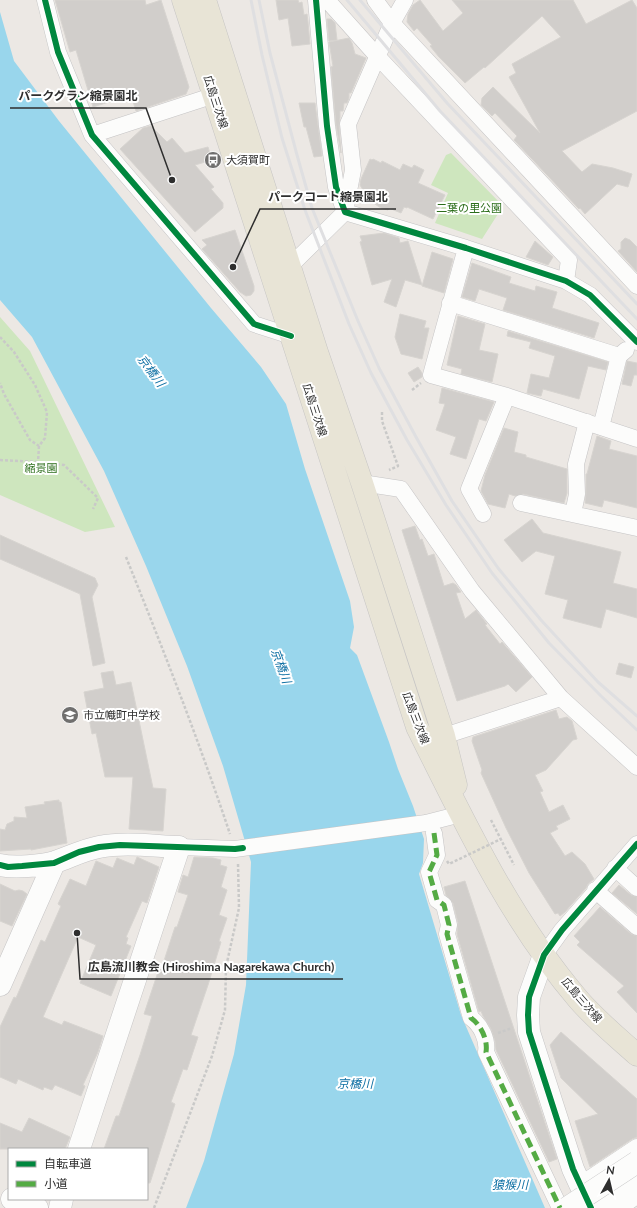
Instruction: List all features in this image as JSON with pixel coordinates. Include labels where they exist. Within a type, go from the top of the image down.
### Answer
[{"type":"main road","name":"広島三次線","points":[[183,0],[417,727],[502,892],[544,955],[578,999],[608,1030],[637,1055]]},
{"type":"main road","name":"広島三次線","points":[[205,0],[290,267],[444,736],[456,784],[461,814]]},
{"type":"street","points":[[45,0],[58,52],[92,135],[254,324],[291,336]]},
{"type":"street","points":[[316,0],[327,126],[336,187],[345,212]]},
{"type":"street","points":[[327,0],[569,260],[566,281]]},
{"type":"street","points":[[375,0],[392,22],[637,286]]},
{"type":"street","points":[[273,282],[345,212],[352,170],[348,124],[392,22],[405,0]]},
{"type":"street","points":[[92,135],[214,96],[234,88]]},
{"type":"street","points":[[345,212],[466,248],[566,281],[590,295],[636,341],[619,356],[594,424],[576,464],[576,494],[573,514]]},
{"type":"street","points":[[466,248],[431,375],[507,396],[637,439]]},
{"type":"street","points":[[450,303],[619,356]]},
{"type":"street","points":[[483,514],[469,489],[507,396]]},
{"type":"street","points":[[362,483],[401,489],[472,591],[562,698],[637,767]]},
{"type":"street","points":[[521,503],[637,528]]},
{"type":"street","points":[[444,736],[562,698]]},
{"type":"street","points":[[0,865],[8,867],[54,863],[78,852],[99,847],[120,845],[238,849],[430,828],[461,814]]},
{"type":"street","points":[[430,828],[437,855],[430,872],[437,900],[444,905],[449,926],[446,934],[471,1018],[478,1023],[487,1045],[486,1052],[560,1208]]},
{"type":"street","points":[[591,1208],[573,1169],[529,1032],[529,997],[544,955],[562,930],[615,868],[637,845]]},
{"type":"street","points":[[79,1148],[179,847]]},
{"type":"street","points":[[0,985],[54,863]]},
{"type":"street","points":[[615,868],[637,888]]},
{"type":"street","points":[[596,890],[637,927]]},
{"type":"street","points":[[580,1184],[637,1147]]},
{"type":"street","points":[[567,1208],[637,1162]]},
{"type":"street","points":[[598,1208],[637,1182]]},
{"type":"street","points":[[619,1208],[637,1196]]},
{"type":"street","points":[[15,1200],[37,1208]]},
{"type":"street","points":[[27,1200],[43,1208]]},
{"type":"path","points":[[0,337],[14,352],[31,378],[47,412],[45,438],[39,446],[38,462]]},
{"type":"path","points":[[0,382],[4,394],[30,440],[39,446]]},
{"type":"path","points":[[382,412],[382,421],[398,466],[389,470]]},
{"type":"path","points":[[0,460],[64,465],[98,498],[93,509]]},
{"type":"path","points":[[126,557],[177,686],[238,849],[239,908],[226,967],[225,1010],[212,1056],[154,1208]]},
{"type":"path","points":[[491,820],[514,864]]},
{"type":"path","points":[[447,861],[449,864],[500,837]]},
{"type":"green space","name":"二葉の里公園","points":[[451,153],[503,206],[482,239],[435,223],[448,193],[431,185],[446,155]]},
{"type":"green space","name":"縮景園","points":[[0,317],[30,351],[115,527],[85,532],[0,495]]},
{"type":"water","name":"京橋川","points":[[0,12],[14,61],[59,121],[211,308],[261,367],[286,404],[305,469],[350,601],[354,627],[350,648],[357,655],[424,839],[423,863],[419,874],[461,1015],[545,1208],[186,1208],[204,1161],[234,1054],[246,985],[251,862],[223,766],[187,666],[146,566],[104,471],[32,337],[0,300]]},
{"type":"building","points":[[55,0],[145,0],[146,5],[161,0],[189,87],[186,94],[136,111],[131,95],[93,107],[76,50],[70,52]]},
{"type":"building","points":[[276,0],[298,0],[299,3],[302,2],[304,15],[307,14],[310,44],[292,46],[288,18],[279,20]]},
{"type":"building","points":[[420,0],[443,31],[463,13],[452,0],[573,0],[586,24],[632,0],[637,8],[637,111],[562,151],[582,172],[592,164],[613,168],[632,174],[628,187],[617,184],[585,214],[514,140],[517,136],[495,113],[492,116],[481,105],[482,98],[493,87],[540,133],[509,77],[516,73],[512,64],[561,37],[542,16],[485,68],[484,67],[465,83],[439,57],[430,46],[432,45],[417,28],[414,31],[407,22],[408,14],[413,5]]},
{"type":"building","points":[[327,19],[331,19],[335,23],[337,40],[329,41]]},
{"type":"building","points":[[349,38],[355,54],[366,58],[351,93],[349,93],[347,103],[344,103],[343,111],[340,111],[339,125],[341,153],[336,125],[331,67],[333,66],[329,42]]},
{"type":"building","points":[[299,103],[315,103],[322,156],[314,157],[306,127],[304,127]]},
{"type":"building","points":[[151,126],[167,142],[172,138],[185,153],[208,147],[212,160],[195,165],[214,187],[211,189],[223,203],[223,208],[195,232],[120,149],[143,128]]},
{"type":"building","points":[[370,159],[381,163],[382,161],[400,170],[403,164],[412,168],[414,165],[424,170],[418,183],[445,195],[433,219],[407,207],[404,207],[401,213],[389,208],[388,210],[381,208],[369,200],[360,185],[361,179]]},
{"type":"building","points":[[235,230],[254,286],[254,291],[251,295],[246,296],[240,292],[202,249],[207,245],[202,240]]},
{"type":"building","points":[[384,233],[399,238],[400,243],[408,241],[422,285],[405,280],[396,307],[384,302],[392,279],[372,285],[360,242],[362,241],[360,236]]},
{"type":"building","points":[[625,238],[630,240],[637,247],[637,272],[618,251],[621,249],[621,242]]},
{"type":"building","points":[[535,241],[553,257],[548,265],[526,257]]},
{"type":"building","points":[[432,252],[453,259],[444,293],[422,286]]},
{"type":"building","points":[[472,263],[511,277],[509,283],[535,291],[536,286],[557,292],[552,308],[599,323],[594,338],[503,310],[507,298],[479,289],[475,301],[462,297]]},
{"type":"building","points":[[400,314],[426,321],[424,328],[429,328],[422,359],[401,354],[395,337]]},
{"type":"building","points":[[458,316],[485,324],[479,350],[498,354],[492,382],[461,374],[462,369],[447,365]]},
{"type":"building","points":[[508,331],[608,362],[606,370],[588,366],[579,399],[543,389],[541,396],[527,393],[531,374],[549,378],[555,356],[529,348],[531,342],[507,336]]},
{"type":"building","points":[[627,361],[637,363],[637,375],[634,375],[631,386],[622,384]]},
{"type":"building","points":[[418,367],[422,373],[422,377],[414,382],[408,373]]},
{"type":"building","points":[[442,388],[494,402],[486,421],[479,419],[466,459],[450,454],[456,437],[436,430],[445,404],[439,403]]},
{"type":"building","points":[[504,428],[518,432],[514,452],[567,469],[567,493],[564,503],[523,494],[515,496],[509,494],[505,508],[488,504],[481,491],[485,475]]},
{"type":"building","points":[[597,436],[611,441],[609,449],[637,456],[637,508],[604,500],[602,507],[585,503],[586,474]]},
{"type":"building","points":[[532,519],[543,533],[621,552],[613,583],[637,589],[637,618],[606,609],[601,628],[563,618],[568,600],[545,594],[555,556],[536,551],[522,562],[504,540]]},
{"type":"building","points":[[415,526],[420,540],[422,539],[428,556],[434,554],[444,586],[453,583],[461,592],[456,593],[465,619],[476,610],[487,624],[485,625],[500,644],[502,642],[532,677],[516,692],[508,684],[457,701],[402,530]]},
{"type":"building","points":[[0,535],[95,578],[98,585],[92,597],[105,663],[93,666],[80,594],[0,559]]},
{"type":"building","points":[[619,663],[634,667],[631,678],[616,674]]},
{"type":"building","points":[[113,671],[116,685],[131,682],[153,788],[166,789],[163,831],[129,829],[133,777],[105,777],[96,733],[92,734],[84,692],[104,688],[101,673]]},
{"type":"building","points":[[556,710],[559,719],[567,717],[572,721],[577,739],[573,740],[546,770],[535,775],[543,791],[540,792],[549,812],[563,805],[570,819],[556,826],[558,829],[550,833],[565,856],[572,852],[585,864],[594,879],[560,916],[558,913],[555,914],[529,873],[506,828],[481,773],[482,770],[472,741],[473,737]]},
{"type":"building","points":[[59,800],[59,802],[61,802],[67,843],[31,850],[0,851],[0,829],[5,830],[7,824],[14,821],[14,817],[27,818],[25,807]]},
{"type":"building","points":[[137,857],[159,867],[147,903],[142,901],[126,937],[128,938],[126,944],[131,946],[111,996],[80,983],[96,945],[78,937],[43,1017],[62,1025],[64,1021],[103,1036],[98,1052],[83,1085],[85,1086],[81,1096],[55,1085],[52,1090],[44,1087],[43,1090],[18,1079],[16,1084],[0,1077],[0,1027],[14,997],[16,998],[41,940],[45,942],[61,906],[58,904],[70,879],[86,886],[96,861],[113,868],[117,858],[134,865]]},
{"type":"building","points":[[194,857],[221,860],[220,865],[227,867],[221,887],[227,890],[219,915],[227,918],[219,941],[221,942],[208,985],[191,1035],[198,1037],[187,1070],[183,1069],[171,1102],[175,1104],[150,1183],[148,1183],[148,1148],[104,1148],[116,1116],[119,1116],[140,1055],[152,1016],[144,1014],[159,969],[161,970],[175,927],[177,927],[188,895],[178,892],[183,875],[188,877]]},
{"type":"building","points":[[465,881],[557,1159],[549,1162],[496,1050],[491,1029],[481,1011],[479,1012],[457,934],[458,923],[453,903],[446,895],[444,887]]},
{"type":"building","points":[[0,884],[15,891],[23,891],[27,894],[12,926],[0,921]]},
{"type":"building","points":[[619,885],[631,895],[637,897],[637,914],[612,893]]},
{"type":"building","points":[[600,907],[631,934],[637,936],[637,1013],[617,992],[624,986],[577,945],[580,942],[574,936]]},
{"type":"building","points":[[561,1032],[637,1099],[637,1137],[590,1167],[575,1121],[598,1114],[561,1078],[550,1045]]},
{"type":"building","points":[[29,1118],[70,1137],[65,1148],[0,1149],[0,1123],[22,1132]]},
{"type":"railway","points":[[251,0],[262,55],[282,138],[305,210],[349,324],[371,373],[407,440],[446,505],[492,573],[549,643],[637,730]]},
{"type":"railway","points":[[259,0],[270,53],[312,208],[358,321],[379,368],[452,501],[498,568],[541,620],[598,682],[637,716]]},
{"type":"railway","points":[[347,0],[440,111],[637,319]]},
{"type":"railway","points":[[360,0],[447,103],[637,304]]},
{"type":"marked path","points":[[434,833],[437,855],[429,872],[437,900],[444,905],[449,925],[447,934],[471,1018],[475,1021],[483,1033],[486,1043],[486,1052],[560,1208]]},
{"type":"cycle path","points":[[45,0],[58,52],[92,135],[254,324],[291,336]]},
{"type":"cycle path","points":[[316,0],[327,126],[336,187],[345,212],[466,248],[566,281],[590,295],[637,342]]},
{"type":"cycle path","points":[[591,1208],[573,1169],[529,1032],[529,997],[544,955],[562,930],[637,844]]},
{"type":"cycle path","points":[[0,865],[8,867],[54,863],[79,852],[99,847],[120,845],[243,848]]},
{"type":"place","name":"大須賀町","points":[[213,160]]},
{"type":"place","name":"パークグラン縮景園北","points":[[172,180]]},
{"type":"place","name":"パークコート縮景園北","points":[[233,267]]},
{"type":"place","name":"市立幟町中学校","points":[[70,715]]},
{"type":"place","name":"広島流川教会 (Hiroshima Nagarekawa Church)","points":[[77,933]]},
{"type":"water label","name":"猿猴川","points":[[510,1185]]}]
